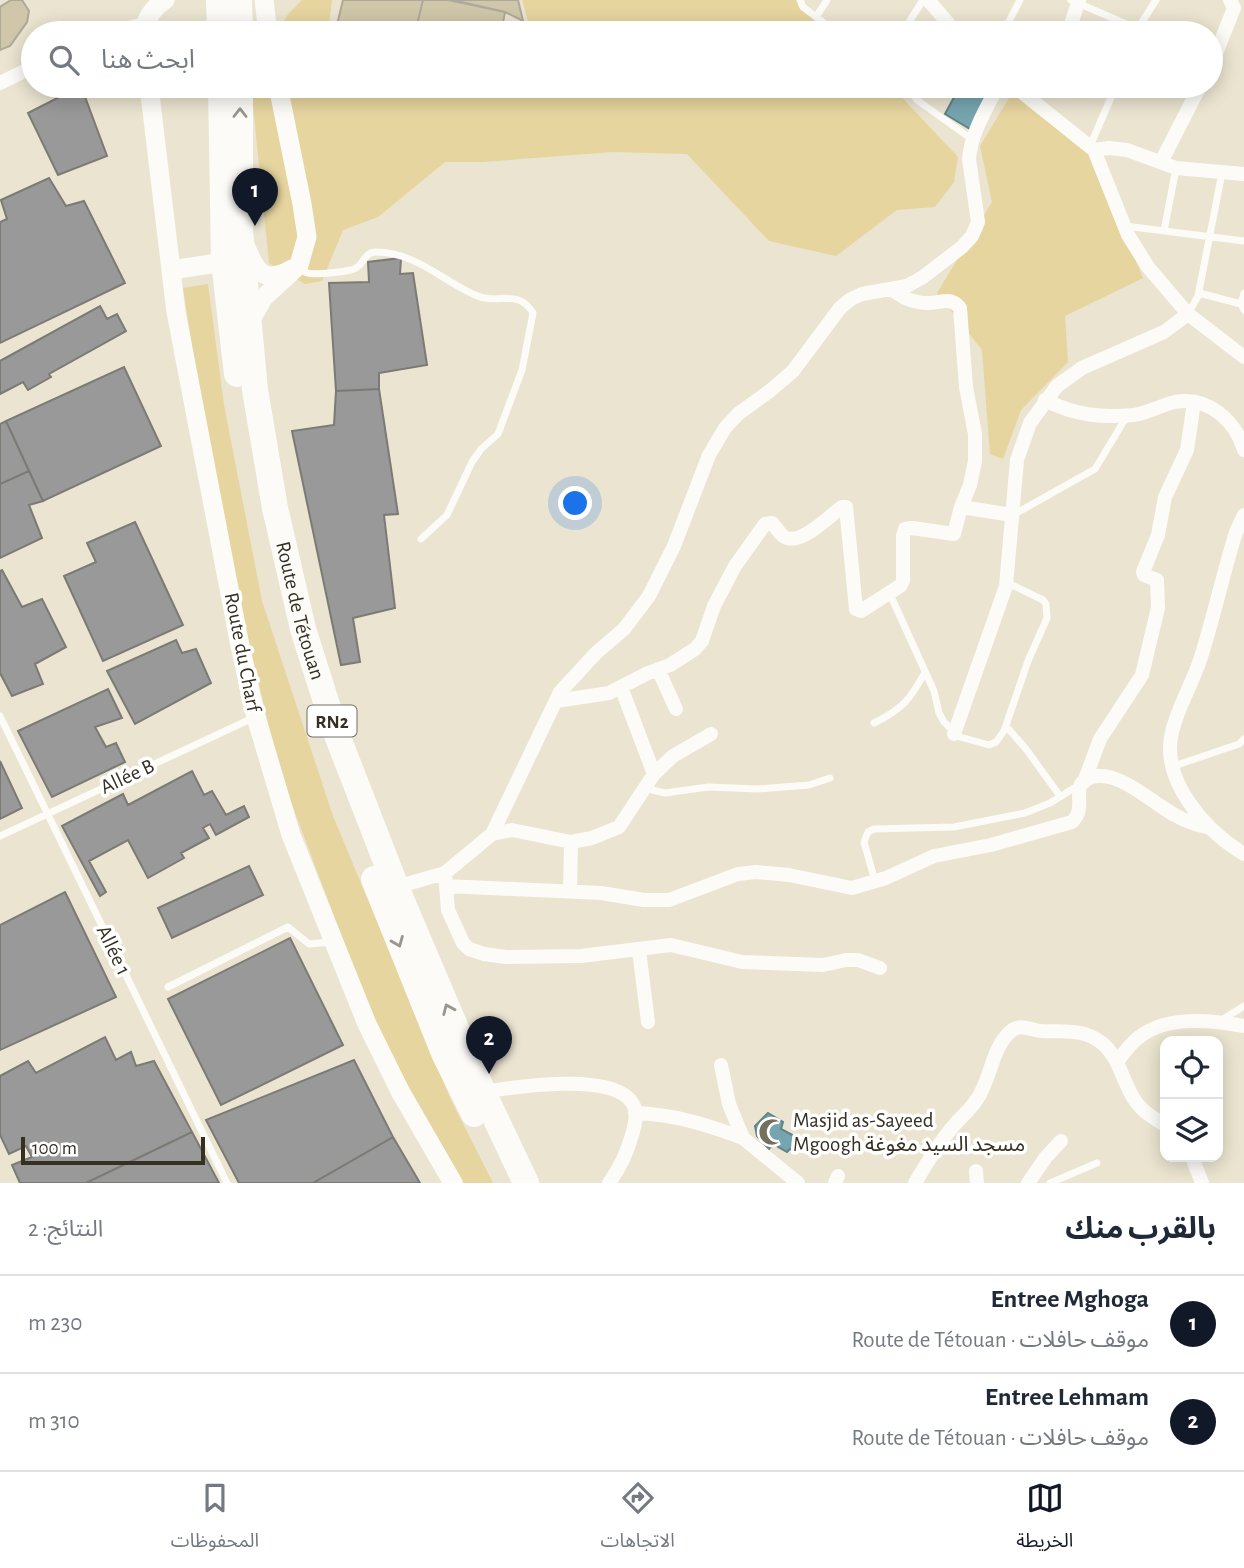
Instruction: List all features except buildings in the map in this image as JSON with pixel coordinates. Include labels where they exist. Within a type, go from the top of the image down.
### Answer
[{"type":"highway","points":[[219,0],[220,21]]},
{"type":"highway","points":[[239,0],[240,21]]},
{"type":"highway","name":"Route de Tétouan","points":[[221,98],[224,262],[239,395],[255,485],[306,691],[412,977],[444,1053],[508,1183]]},
{"type":"highway","name":"Route de Tétouan","points":[[240,98],[240,230],[255,390],[275,508],[300,616],[335,730],[396,887],[483,1092],[526,1183]]},
{"type":"street","points":[[148,21],[152,11],[165,0]]},
{"type":"street","points":[[264,0],[267,21]]},
{"type":"street","points":[[928,0],[946,21]]},
{"type":"street","points":[[1071,21],[1076,1]]},
{"type":"street","points":[[1223,35],[1236,6]]},
{"type":"street","points":[[0,83],[21,73]]},
{"type":"street","name":"Route du Charf","points":[[150,98],[170,270],[189,383],[256,717],[291,835],[332,942],[367,1024],[401,1093],[453,1183]]},
{"type":"street","points":[[250,321],[264,298],[299,265],[307,237],[280,98]]},
{"type":"street","points":[[445,880],[492,834],[560,692],[580,669],[624,629],[649,596],[674,546],[709,455],[725,428],[738,414],[793,371],[840,308],[862,294],[907,286],[962,247],[972,236],[978,222],[969,159],[973,140],[992,98]]},
{"type":"street","points":[[1161,162],[1194,98]]},
{"type":"street","points":[[1031,99],[1092,148],[1143,261],[1171,296],[1188,314],[1244,357]]},
{"type":"street","points":[[1092,148],[1127,150],[1176,169],[1244,174]]},
{"type":"street","points":[[240,230],[253,266],[262,274],[279,276],[299,265]]},
{"type":"street","points":[[170,270],[224,262]]},
{"type":"street","points":[[556,701],[609,693],[686,656],[702,641],[713,606],[735,566],[765,524],[772,523],[783,536],[791,539],[802,537],[839,509],[846,507],[856,609],[864,610],[900,586],[903,581],[905,529],[954,534],[975,461],[975,434],[966,387],[965,346],[960,308],[952,301],[927,303],[908,300],[891,289]]},
{"type":"street","points":[[954,734],[1006,582],[1017,460],[1030,423],[1057,386],[1082,368],[1164,332],[1188,314]]},
{"type":"street","points":[[1045,400],[1081,415],[1137,414],[1175,402],[1203,404],[1232,424],[1240,436],[1244,450]]},
{"type":"street","points":[[396,887],[445,880],[601,893],[644,900],[669,900],[738,874],[756,872],[789,875],[852,888],[934,856],[991,845],[1072,822],[1080,810],[1082,784],[1100,739],[1142,675],[1155,621],[1158,588],[1157,580],[1144,575],[1143,572],[1158,535],[1165,497],[1187,450],[1194,402]]},
{"type":"street","points":[[961,507],[1012,515]]},
{"type":"street","points":[[1207,827],[1176,780],[1171,767],[1171,736],[1198,665],[1236,532],[1244,515]]},
{"type":"street","points":[[658,669],[676,709]]},
{"type":"street","points":[[621,687],[654,774]]},
{"type":"street","points":[[492,834],[512,831],[571,842],[592,838],[619,827],[654,774],[673,756],[711,734]]},
{"type":"street","points":[[1082,784],[1087,779],[1102,777],[1126,783],[1175,815],[1207,827],[1244,854]]},
{"type":"street","points":[[570,892],[571,842]]},
{"type":"street","points":[[445,880],[448,910],[463,943],[477,952],[506,957],[581,956],[671,945],[742,962],[823,965],[858,960],[880,968]]},
{"type":"street","points":[[639,950],[648,1022]]},
{"type":"street","points":[[1116,1062],[1139,1037],[1157,1027],[1184,1021],[1244,1026]]},
{"type":"street","points":[[915,1183],[947,1132],[977,1101],[998,1048],[1010,1032],[1017,1028],[1084,1033],[1104,1045],[1116,1062],[1134,1100],[1144,1112],[1160,1122]]},
{"type":"street","points":[[721,1065],[729,1104],[743,1138]]},
{"type":"street","points":[[483,1092],[532,1084],[566,1083],[621,1093],[632,1102],[635,1125],[626,1154],[609,1183]]},
{"type":"street","points":[[635,1113],[660,1114],[682,1119],[743,1138],[798,1183]]},
{"type":"street","points":[[1028,1183],[1061,1141]]},
{"type":"street","points":[[1194,1162],[1202,1183]]},
{"type":"lane","points":[[800,0],[803,7],[821,21]]},
{"type":"lane","points":[[816,17],[827,0]]},
{"type":"lane","points":[[910,21],[923,0]]},
{"type":"lane","points":[[1009,21],[1020,0]]},
{"type":"lane","points":[[1142,21],[1156,0]]},
{"type":"lane","points":[[1076,1],[1115,21]]},
{"type":"lane","points":[[916,98],[973,140]]},
{"type":"lane","points":[[1092,148],[1111,98]]},
{"type":"lane","points":[[1164,231],[1176,169]]},
{"type":"lane","points":[[1188,314],[1199,293],[1222,173]]},
{"type":"lane","points":[[1125,226],[1244,241]]},
{"type":"lane","points":[[299,265],[305,272],[312,274],[339,272],[356,269],[368,254],[374,252],[398,255],[433,270],[477,296],[519,298],[527,303],[533,313],[522,370],[498,434],[477,454],[447,515],[421,539]]},
{"type":"lane","points":[[1199,293],[1242,307],[1244,293]]},
{"type":"lane","points":[[1012,515],[1095,469],[1128,415]]},
{"type":"lane","points":[[889,592],[934,691],[939,713],[954,734],[989,745],[1001,737],[1028,661],[1047,618],[1043,600],[1006,582]]},
{"type":"lane","points":[[874,723],[900,709],[912,696],[925,672]]},
{"type":"lane","name":"Allée 1","points":[[0,716],[228,1183]]},
{"type":"lane","name":"Allée B","points":[[0,836],[256,717]]},
{"type":"lane","points":[[1006,726],[1060,796]]},
{"type":"lane","points":[[1171,767],[1239,744],[1244,739]]},
{"type":"lane","points":[[643,788],[664,793],[708,787],[758,789],[809,785],[830,778]]},
{"type":"lane","points":[[875,881],[864,842],[868,832],[880,828],[954,827],[990,821],[1025,813],[1082,784]]},
{"type":"lane","points":[[168,987],[288,927],[309,944],[332,942]]},
{"type":"lane","points":[[1217,1023],[1244,1006]]},
{"type":"lane","points":[[1050,1183],[1097,1163]]},
{"type":"shaded area","points":[[302,0],[332,0],[329,21],[284,21]]},
{"type":"shaded area","points":[[522,0],[800,0],[820,21],[528,21]]},
{"type":"shaded area","points":[[252,98],[902,98],[958,157],[954,182],[935,207],[897,210],[836,256],[769,241],[687,154],[612,152],[483,162],[445,162],[378,217],[343,230],[322,281],[305,284],[269,263]]},
{"type":"shaded area","points":[[1009,98],[1018,98],[1093,157],[1143,278],[1065,316],[1068,362],[1021,410],[1003,459],[990,454],[982,350],[937,293],[992,202],[980,146]]},
{"type":"shaded area","points":[[208,284],[224,405],[262,601],[333,816],[451,1100],[493,1183],[464,1183],[378,1033],[279,770],[243,616],[203,415],[183,288]]},
{"type":"place","name":"Entree Mghoga","points":[[255,226]]},
{"type":"place","name":"Entree Lehmam","points":[[489,1074]]},
{"type":"place","name":"Masjid as-Sayeed Mgoogh مسجد السيد مغوغة","points":[[772,1132]]}]
